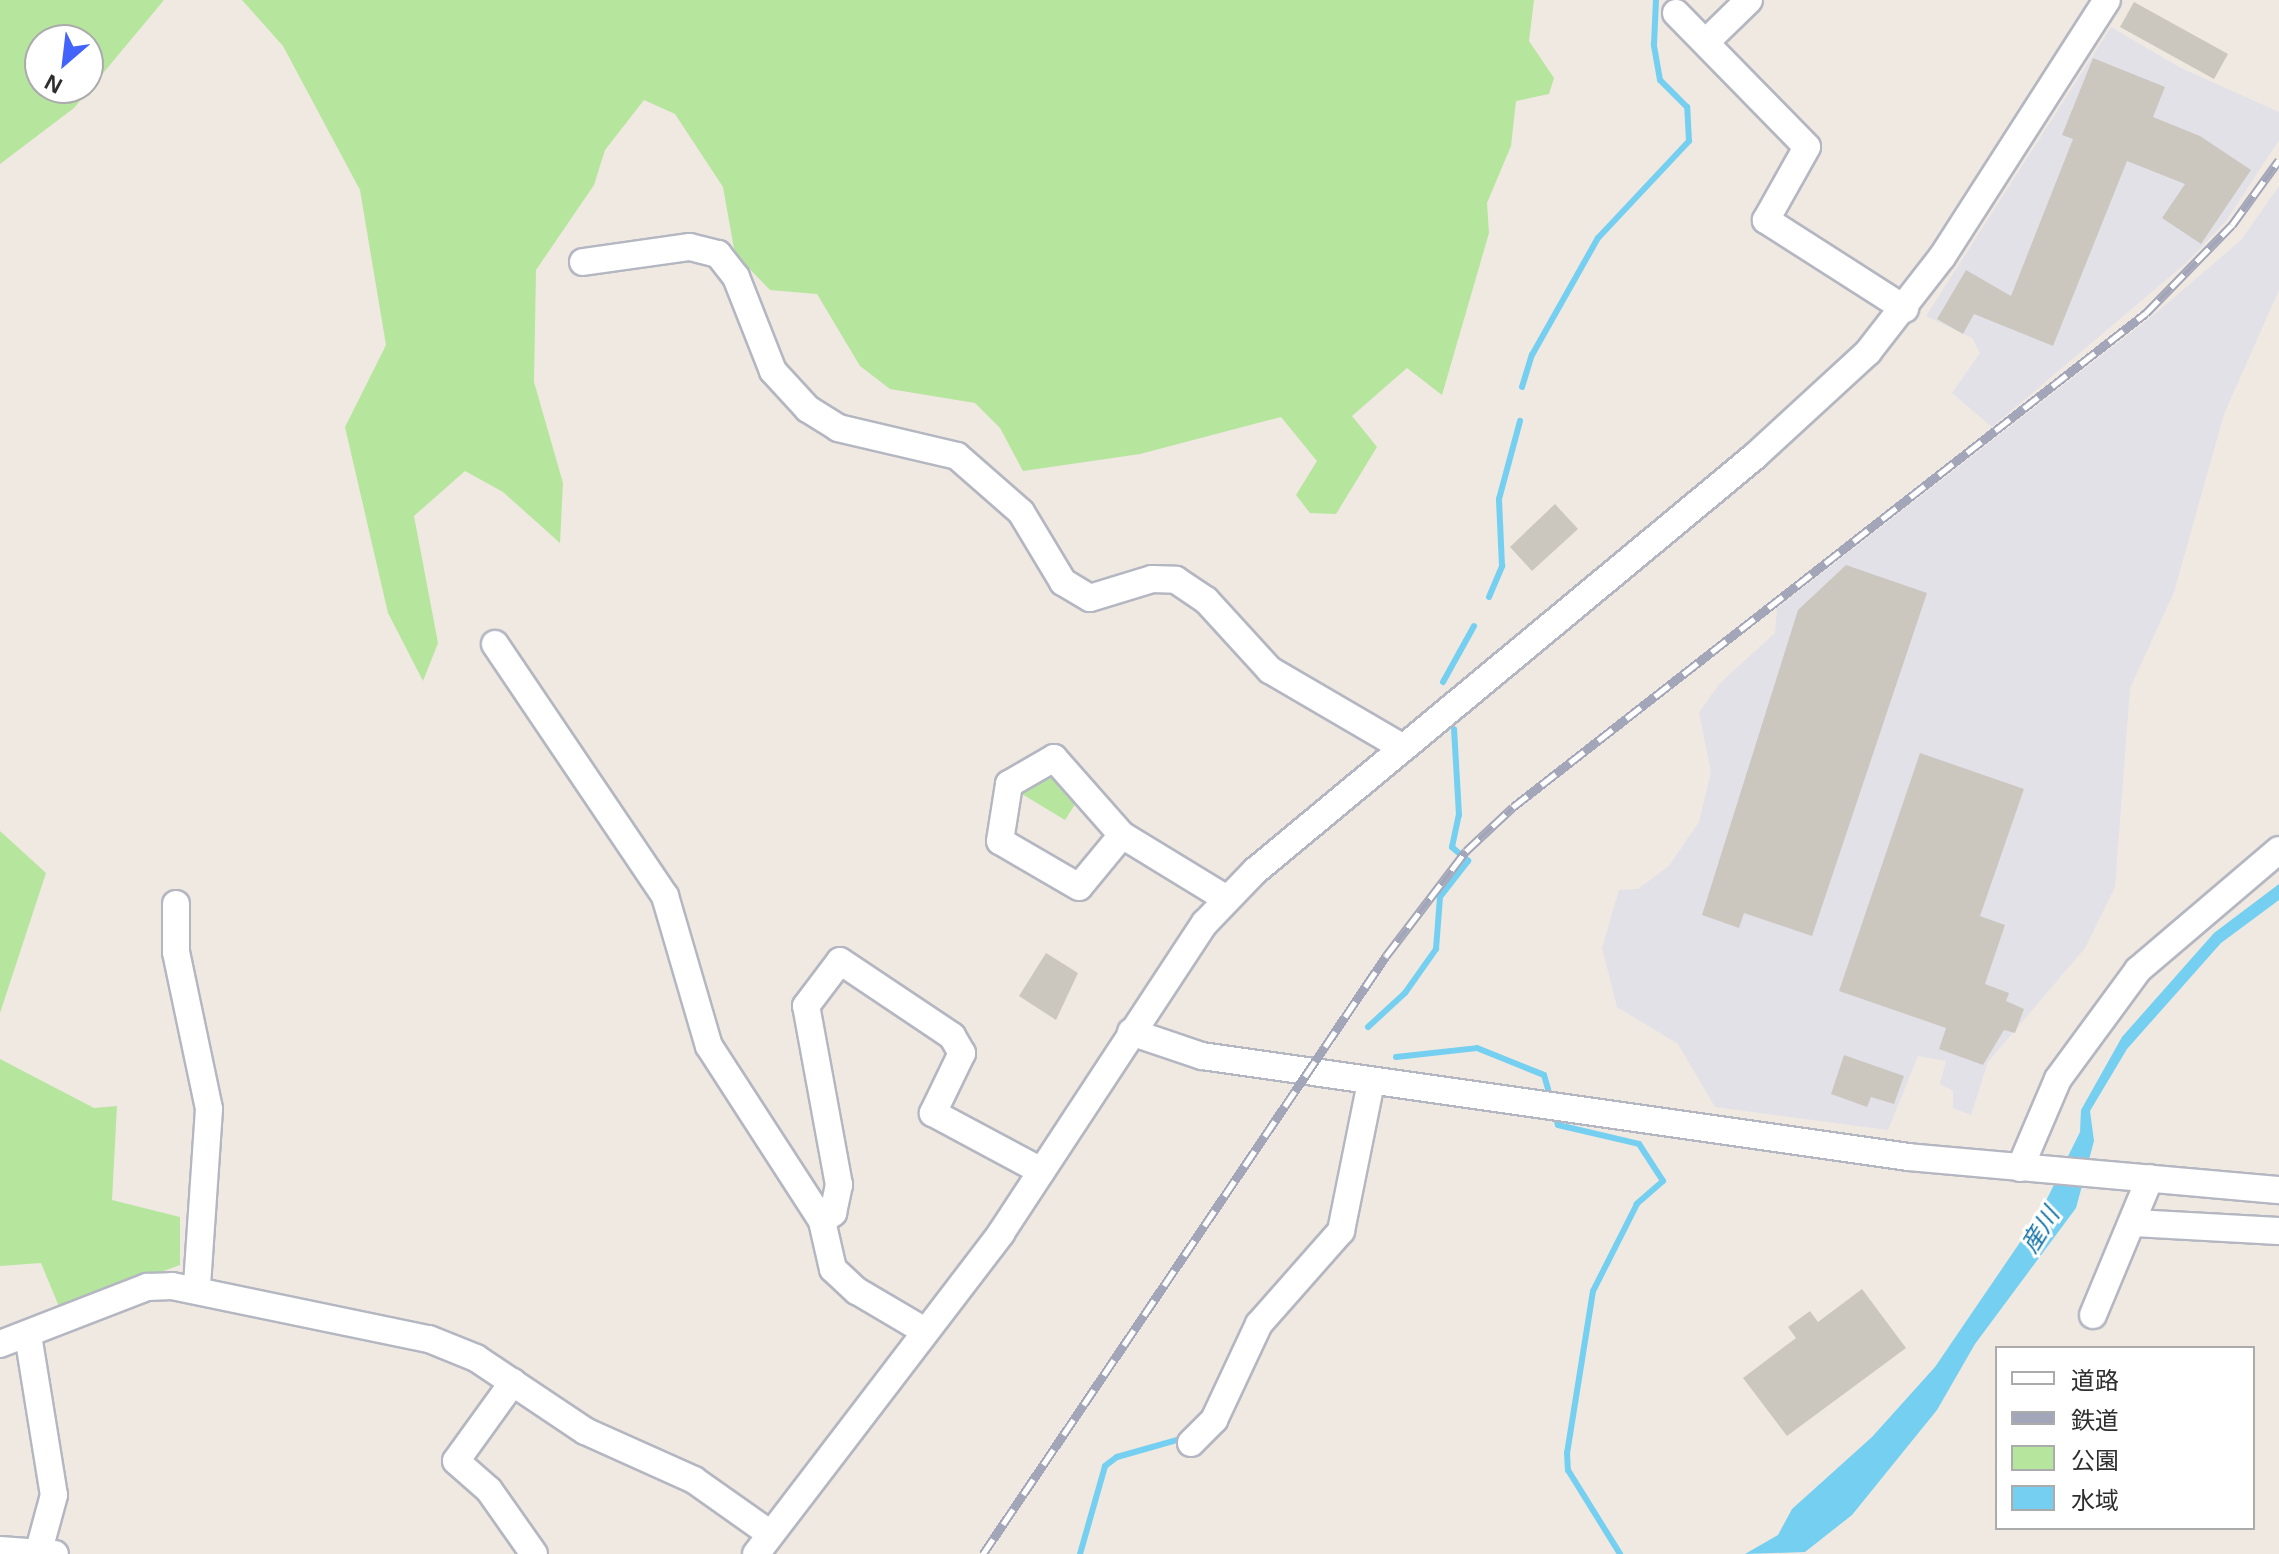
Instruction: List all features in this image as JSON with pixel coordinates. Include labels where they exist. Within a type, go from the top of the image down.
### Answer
[{"type":"street","points":[[1706,42],[1749,0]]},
{"type":"street","points":[[0,1344],[147,1287],[197,1287],[429,1339],[476,1358],[585,1431],[694,1480],[763,1544],[925,1331],[1041,1171],[1131,1032],[1227,899],[1402,747],[1755,456],[1868,352],[1905,309],[2107,0]]},
{"type":"street","points":[[1676,13],[1807,147],[1766,220],[1905,309]]},
{"type":"street","points":[[583,262],[690,247],[718,254],[736,277],[773,371],[808,409],[838,428],[957,456],[1009,499],[1063,582],[1090,598],[1152,579],[1176,580],[1206,600],[1270,670],[1402,747]]},
{"type":"street","points":[[495,644],[665,896],[709,1046],[822,1221],[826,1257],[844,1281],[925,1331]]},
{"type":"street","points":[[1122,835],[1079,887],[1000,841],[1009,784],[1054,758],[1122,835],[1227,899]]},
{"type":"street","points":[[2026,1168],[2058,1079],[2138,970],[2279,850]]},
{"type":"street","points":[[176,904],[176,952],[209,1109],[197,1287]]},
{"type":"street","points":[[822,1221],[833,1213],[839,1185],[806,1006],[840,961],[952,1036],[962,1053],[933,1113],[1041,1171]]},
{"type":"street","points":[[1131,1032],[1202,1056],[1371,1082],[2026,1168],[2279,1190]]},
{"type":"street","points":[[1191,1443],[1214,1420],[1259,1324],[1341,1231],[1371,1082]]},
{"type":"street","points":[[2093,1315],[2134,1223],[2146,1178]]},
{"type":"street","points":[[2134,1223],[2279,1231]]},
{"type":"street","points":[[0,1550],[44,1553],[54,1495],[48,1428],[28,1335]]},
{"type":"street","points":[[513,1382],[456,1461],[489,1490],[534,1554]]},
{"type":"shaded area","points":[[2111,27],[2179,67],[2279,112],[2279,140],[2226,221],[2186,263],[1992,427],[1952,393],[1980,353],[1972,338],[1926,316]]},
{"type":"shaded area","points":[[2279,186],[2279,290],[2224,414],[2174,592],[2130,688],[2115,887],[2085,948],[1988,1062],[1971,1115],[1953,1108],[1953,1091],[1940,1084],[1946,1061],[1918,1056],[1888,1130],[1715,1107],[1678,1044],[1617,1007],[1602,948],[1619,890],[1638,889],[1669,866],[1699,822],[1711,772],[1699,713],[1719,684],[1775,633],[1777,608],[2156,313],[2241,240]]},
{"type":"green space","points":[[0,0],[164,0],[104,72],[104,24],[24,24],[24,104],[77,104],[0,164]]},
{"type":"green space","points":[[242,0],[1534,0],[1529,41],[1554,78],[1549,94],[1516,101],[1511,146],[1487,203],[1489,233],[1442,395],[1407,368],[1352,416],[1377,447],[1336,514],[1310,513],[1296,495],[1317,461],[1281,417],[1140,454],[1023,471],[1000,428],[975,403],[890,389],[860,366],[817,294],[770,290],[735,254],[723,187],[675,114],[644,100],[605,150],[594,185],[536,270],[534,382],[563,483],[560,543],[503,492],[465,471],[414,516],[438,643],[423,681],[388,613],[345,427],[386,345],[360,190],[283,46]]},
{"type":"green space","points":[[1045,770],[1059,773],[1079,798],[1065,820],[1017,791]]},
{"type":"green space","points":[[0,831],[46,873],[0,1013]]},
{"type":"green space","points":[[0,1059],[94,1108],[117,1106],[112,1200],[180,1217],[180,1265],[60,1309],[41,1263],[0,1266]]},
{"type":"water","name":"産川","points":[[2279,884],[2279,900],[2221,943],[2127,1049],[2090,1111],[2094,1141],[2076,1208],[1975,1344],[1937,1410],[1852,1515],[1805,1552],[1745,1554],[1778,1535],[1792,1509],[1872,1437],[1935,1367],[2040,1213],[2080,1132],[2081,1110],[2122,1037],[2214,933]]},
{"type":"building","points":[[2134,2],[2228,54],[2214,79],[2120,27]]},
{"type":"building","points":[[2093,58],[2165,87],[2153,117],[2200,136],[2251,170],[2201,244],[2162,218],[2185,184],[2127,161],[2053,346],[1974,314],[1963,334],[1937,319],[1966,270],[2011,296],[2073,139],[2062,135]]},
{"type":"building","points":[[1555,504],[1578,529],[1532,571],[1510,547]]},
{"type":"building","points":[[1846,565],[1927,593],[1812,936],[1744,913],[1739,928],[1702,915],[1798,610]]},
{"type":"building","points":[[1920,753],[2024,789],[1980,916],[2005,925],[1985,984],[2009,993],[2006,1001],[2024,1009],[2015,1033],[2004,1030],[1983,1065],[1939,1049],[1946,1028],[1839,991]]},
{"type":"building","points":[[1046,953],[1078,973],[1056,1020],[1019,996]]},
{"type":"building","points":[[1844,1055],[1904,1076],[1894,1104],[1871,1097],[1867,1107],[1831,1094]]},
{"type":"building","points":[[1862,1289],[1906,1348],[1787,1436],[1743,1378],[1796,1338],[1788,1327],[1810,1311],[1818,1322]]},
{"type":"waterway","points":[[1522,387],[1532,355],[1598,238],[1689,141],[1687,107],[1660,80],[1654,45],[1656,0]]},
{"type":"waterway","points":[[1489,597],[1502,566],[1499,499],[1520,421]]},
{"type":"waterway","points":[[1443,682],[1474,626]]},
{"type":"waterway","points":[[1368,1027],[1405,993],[1436,949],[1440,897],[1468,861],[1452,847],[1459,815],[1454,729]]},
{"type":"waterway","points":[[1396,1057],[1477,1048],[1544,1075],[1551,1099]]},
{"type":"waterway","points":[[1555,1114],[1558,1125],[1639,1144],[1663,1181],[1637,1204],[1593,1291],[1567,1453],[1568,1470],[1620,1554]]},
{"type":"waterway","points":[[1080,1554],[1105,1466],[1117,1457],[1184,1438]]},
{"type":"railway","points":[[983,1554],[1386,956],[1466,851],[1513,807],[2146,313],[2232,225],[2279,160]]}]
